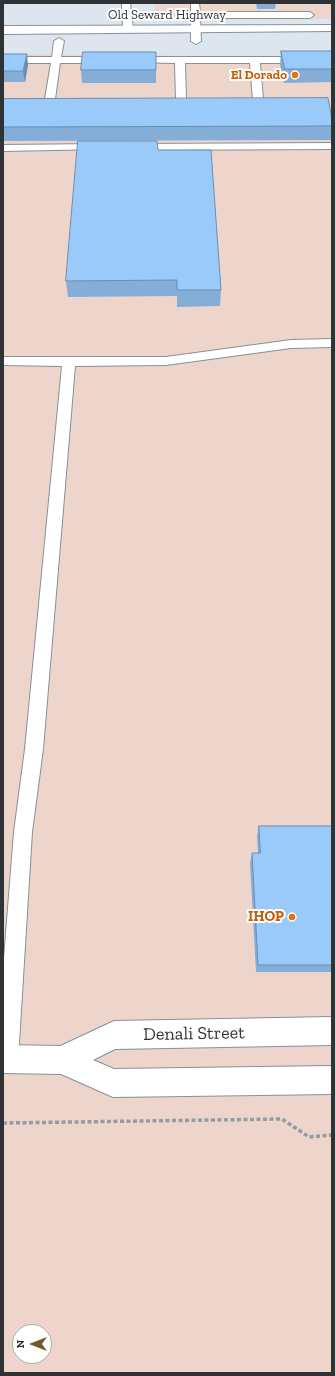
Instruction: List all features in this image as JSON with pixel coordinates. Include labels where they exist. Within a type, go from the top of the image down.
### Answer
[{"type":"main road","name":"Old Seward Highway","points":[[182,41],[199,37],[332,28]]},
{"type":"main road","name":"Old Seward Highway","points":[[3,30],[128,29],[199,37]]},
{"type":"main road","name":"Old Seward Highway","points":[[3,41],[114,41]]},
{"type":"main road","name":"Denali Street","points":[[62,1060],[114,1035],[332,1032]]},
{"type":"main road","name":"Denali Street","points":[[5,1059],[62,1060],[114,1083],[332,1080]]},
{"type":"lane","points":[[126,3],[128,29]]},
{"type":"lane","points":[[195,3],[199,37]]},
{"type":"lane","points":[[308,3],[313,29]]},
{"type":"lane","points":[[196,15],[310,15]]},
{"type":"lane","points":[[50,99],[59,41]]},
{"type":"lane","points":[[3,60],[311,60]]},
{"type":"lane","points":[[180,60],[181,100]]},
{"type":"lane","points":[[255,60],[258,100]]},
{"type":"lane","points":[[3,148],[332,146]]},
{"type":"lane","points":[[3,361],[166,361],[291,344],[332,343]]},
{"type":"lane","points":[[5,1059],[23,832],[34,748],[69,362]]},
{"type":"path","points":[[3,1123],[282,1119],[309,1137],[332,1135]]},
{"type":"shaded area","points":[[155,3],[332,3],[332,19],[154,20]]},
{"type":"shaded area","points":[[3,54],[332,57],[332,1373],[3,1373]]},
{"type":"building","points":[[281,51],[332,51],[332,69],[285,69]]},
{"type":"building","points":[[83,52],[156,52],[156,70],[81,70]]},
{"type":"building","points":[[3,54],[27,54],[23,71],[3,71]]},
{"type":"building","points":[[328,98],[332,126],[3,127],[3,99]]},
{"type":"building","points":[[78,141],[157,141],[158,150],[211,150],[221,290],[177,290],[177,280],[66,281]]},
{"type":"building","name":"IHOP","points":[[259,826],[332,826],[332,965],[258,965],[252,853],[260,853]]},
{"type":"place","name":"El Dorado","points":[[295,75]]},
{"type":"place","name":"IHOP","points":[[292,917]]}]
